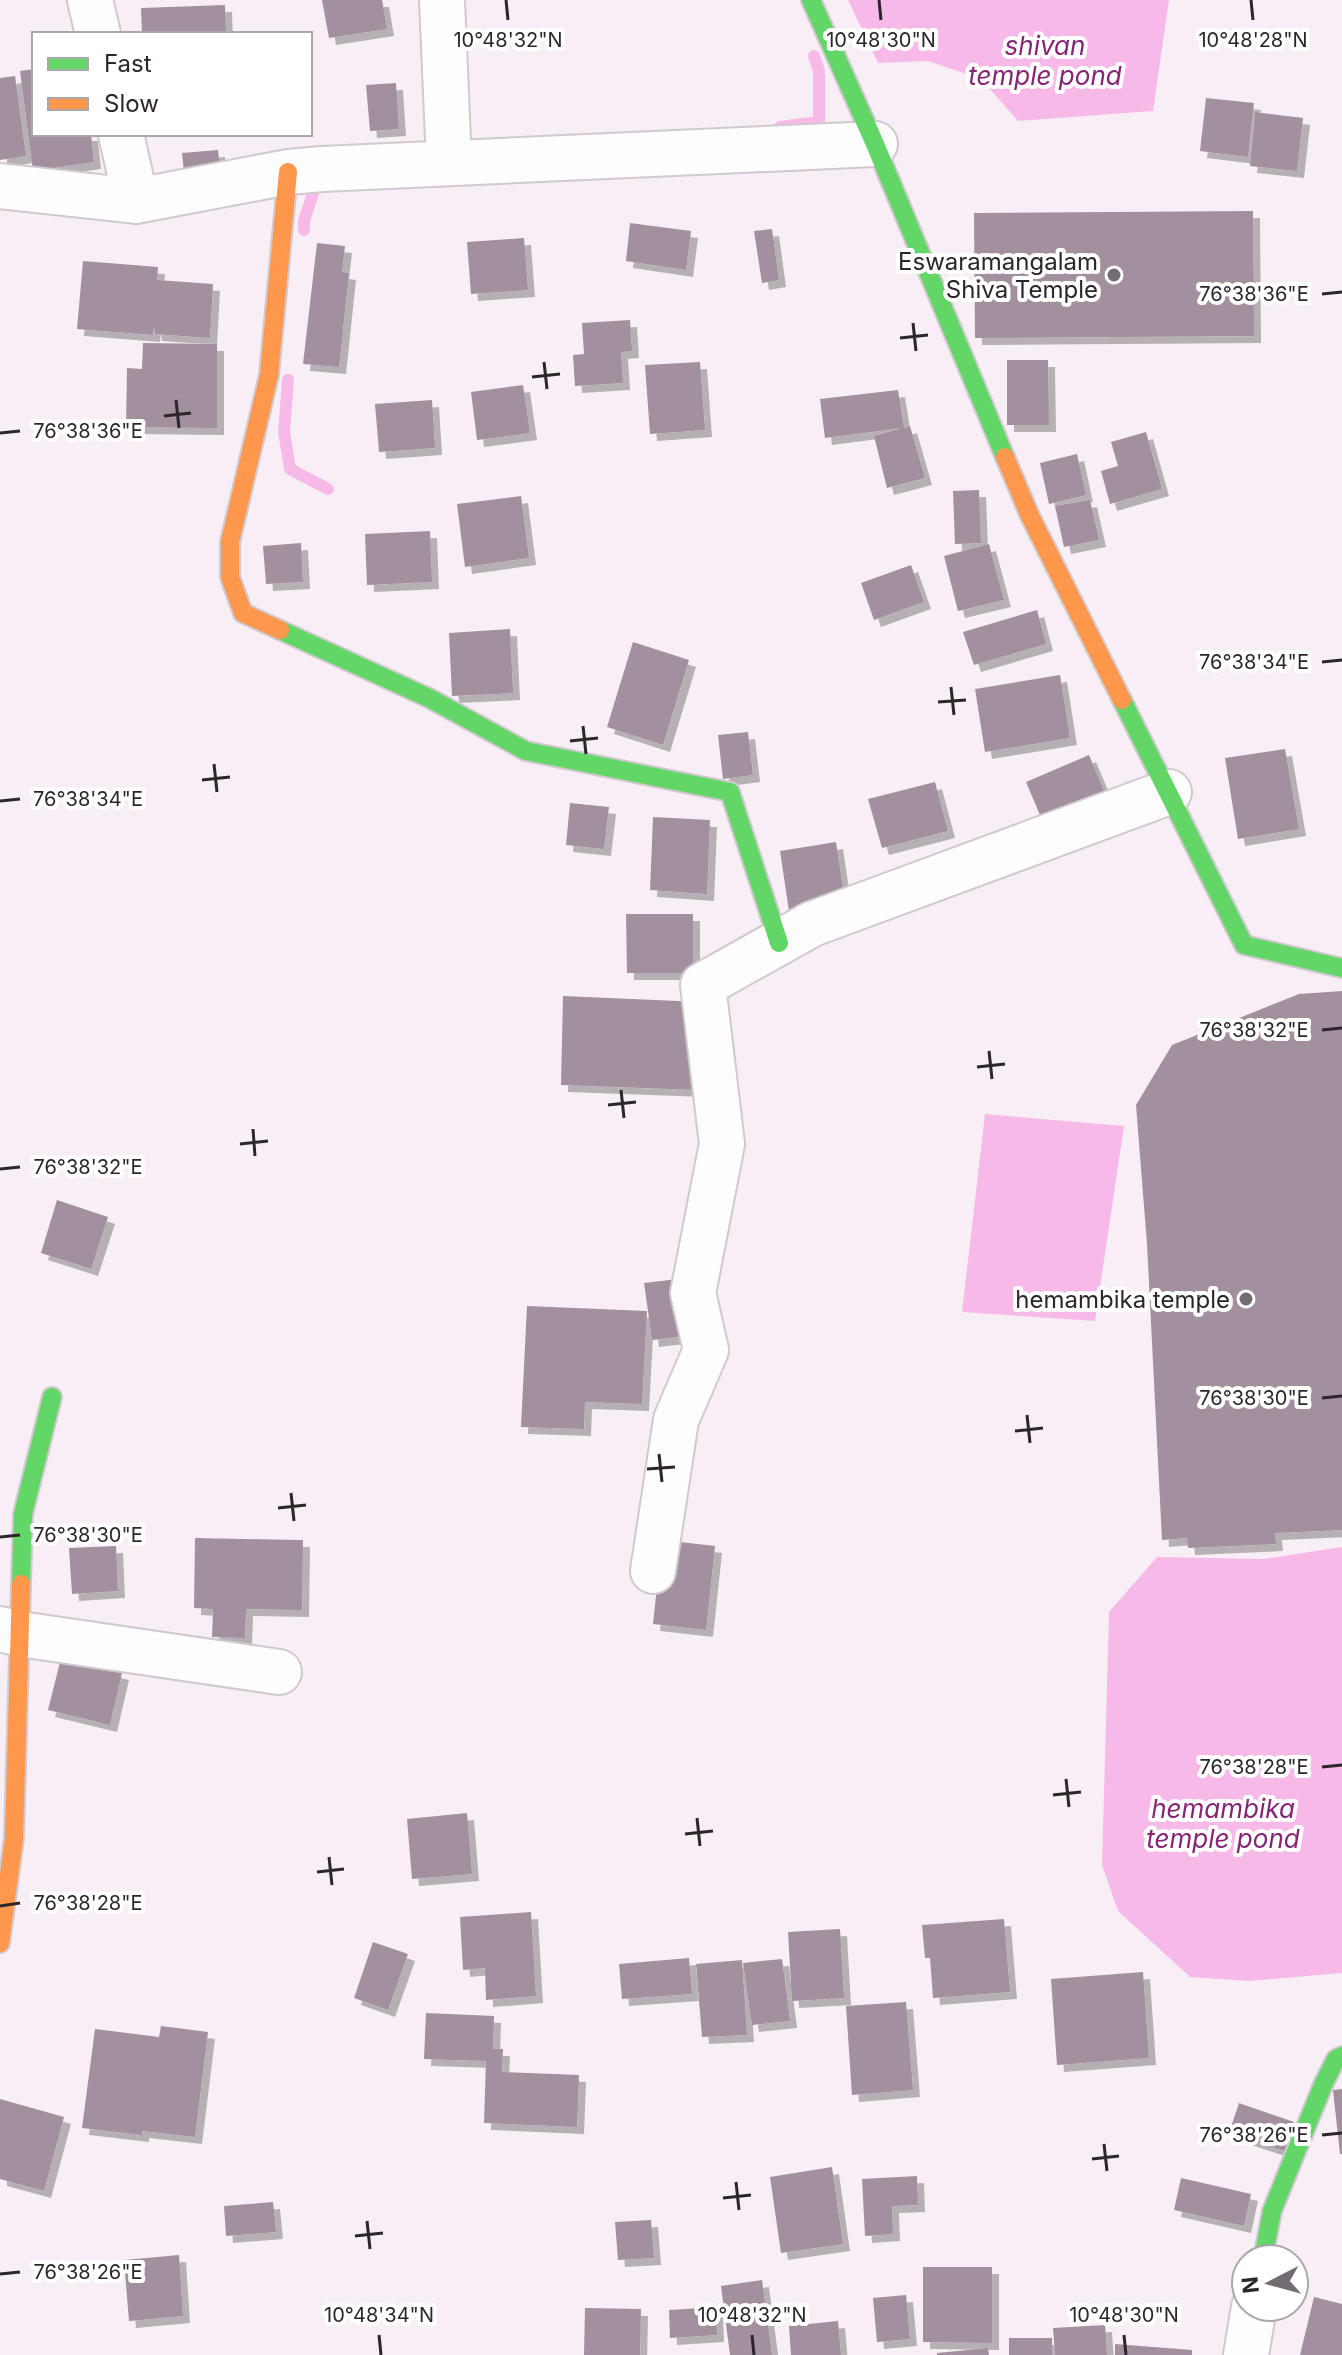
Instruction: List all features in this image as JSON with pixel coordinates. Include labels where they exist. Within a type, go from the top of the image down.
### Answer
[{"type":"street","points":[[90,0],[98,32]]},
{"type":"street","points":[[442,0],[449,163]]},
{"type":"street","points":[[811,0],[875,144],[1030,516],[1244,945],[1342,968]]},
{"type":"street","points":[[121,136],[136,201]]},
{"type":"street","points":[[0,186],[136,201],[288,172],[322,169],[875,144]]},
{"type":"street","points":[[288,172],[269,375],[230,542],[230,577],[243,613],[429,698],[526,751],[730,792],[779,943]]},
{"type":"street","points":[[653,1571],[676,1420],[706,1350],[693,1293],[722,1144],[703,985],[812,924],[1169,792]]},
{"type":"street","points":[[0,1943],[14,1838],[10,1631],[23,1514],[52,1397]]},
{"type":"street","points":[[10,1631],[279,1672]]},
{"type":"street","points":[[1266,2243],[1272,2211],[1323,2085],[1336,2059],[1342,2056]]},
{"type":"street","points":[[1246,2355],[1251,2323]]},
{"type":"water","name":"shivan temple pond","points":[[848,0],[1169,0],[1153,111],[1018,121],[981,79],[928,61],[878,63]]},
{"type":"water","points":[[985,1114],[1124,1126],[1095,1321],[962,1312]]},
{"type":"water","name":"hemambika temple pond","points":[[1342,1547],[1342,1973],[1249,1981],[1190,1977],[1118,1911],[1102,1865],[1109,1612],[1157,1557],[1264,1559]]},
{"type":"building","points":[[322,0],[382,0],[387,29],[329,38]]},
{"type":"building","points":[[225,5],[226,32],[142,32],[141,8]]},
{"type":"building","points":[[32,69],[32,136],[91,136],[94,162],[33,171],[20,71]]},
{"type":"building","points":[[15,76],[26,156],[0,160],[0,78]]},
{"type":"building","points":[[396,83],[399,129],[370,131],[366,85]]},
{"type":"building","points":[[1206,98],[1254,103],[1248,157],[1200,151]]},
{"type":"building","points":[[1255,112],[1303,118],[1297,171],[1250,166]]},
{"type":"building","points":[[218,150],[220,168],[184,172],[182,153]]},
{"type":"building","name":"Eswaramangalam Shiva Temple","points":[[1253,211],[1254,336],[975,338],[974,213]]},
{"type":"building","points":[[630,223],[691,231],[686,270],[626,261]]},
{"type":"building","points":[[772,229],[779,280],[762,283],[754,231]]},
{"type":"building","points":[[524,238],[528,290],[471,294],[467,242]]},
{"type":"building","points":[[317,243],[345,246],[342,272],[349,273],[339,367],[303,364]]},
{"type":"building","points":[[83,261],[158,267],[157,280],[213,284],[210,338],[155,334],[154,326],[153,335],[77,329]]},
{"type":"building","points":[[630,320],[632,351],[621,352],[623,383],[575,386],[573,355],[584,354],[582,323]]},
{"type":"building","points":[[143,343],[217,344],[217,428],[126,427],[127,368],[142,369]]},
{"type":"building","points":[[1007,360],[1048,360],[1049,425],[1007,425]]},
{"type":"building","points":[[700,362],[705,430],[650,434],[645,365]]},
{"type":"building","points":[[523,385],[530,433],[477,440],[471,392]]},
{"type":"building","points":[[898,390],[904,428],[910,426],[925,478],[887,488],[874,436],[902,428],[825,438],[820,399]]},
{"type":"building","points":[[432,400],[435,448],[379,452],[375,404]]},
{"type":"building","points":[[1146,432],[1162,489],[1110,504],[1101,471],[1118,466],[1111,442]]},
{"type":"building","points":[[1077,454],[1086,495],[1049,504],[1040,463]]},
{"type":"building","points":[[979,490],[981,543],[955,544],[953,491]]},
{"type":"building","points":[[521,496],[529,558],[465,567],[457,504]]},
{"type":"building","points":[[1090,500],[1099,540],[1064,547],[1055,506]]},
{"type":"building","points":[[430,531],[432,582],[367,585],[365,534]]},
{"type":"building","points":[[301,543],[303,582],[266,584],[263,546]]},
{"type":"building","points":[[989,544],[1004,600],[958,611],[944,556]]},
{"type":"building","points":[[911,565],[924,602],[874,620],[861,583]]},
{"type":"building","points":[[1037,610],[1046,644],[974,665],[963,632]]},
{"type":"building","points":[[510,629],[513,693],[452,696],[449,633]]},
{"type":"building","points":[[633,642],[689,660],[663,745],[607,727]]},
{"type":"building","points":[[1060,675],[1070,738],[985,752],[975,689]]},
{"type":"building","points":[[748,732],[753,775],[723,779],[718,735]]},
{"type":"building","points":[[1285,749],[1299,829],[1238,839],[1225,758]]},
{"type":"building","points":[[1089,755],[1111,807],[1048,834],[1026,782]]},
{"type":"building","points":[[935,782],[948,831],[882,848],[868,799]]},
{"type":"building","points":[[570,803],[609,807],[604,849],[566,845]]},
{"type":"building","points":[[653,817],[710,820],[707,894],[650,890]]},
{"type":"building","points":[[836,842],[845,902],[789,911],[780,851]]},
{"type":"building","points":[[626,914],[693,914],[693,973],[627,973]]},
{"type":"building","name":"hemambika temple","points":[[1342,991],[1342,1530],[1275,1533],[1276,1544],[1188,1548],[1187,1538],[1162,1540],[1147,1244],[1136,1105],[1172,1045],[1299,994]]},
{"type":"building","points":[[563,996],[701,1002],[698,1090],[561,1085]]},
{"type":"building","points":[[57,1200],[108,1217],[91,1269],[41,1253]]},
{"type":"building","points":[[678,1279],[686,1336],[652,1340],[644,1283]]},
{"type":"building","points":[[527,1306],[647,1311],[642,1404],[585,1402],[584,1429],[521,1427]]},
{"type":"building","points":[[195,1538],[303,1540],[302,1610],[246,1609],[245,1638],[212,1637],[213,1609],[194,1608]]},
{"type":"building","points":[[662,1540],[715,1546],[706,1630],[653,1624]]},
{"type":"building","points":[[116,1546],[118,1591],[72,1594],[69,1548]]},
{"type":"building","points":[[61,1658],[122,1673],[110,1725],[48,1710]]},
{"type":"building","points":[[467,1813],[472,1874],[412,1879],[407,1819]]},
{"type":"building","points":[[531,1912],[536,1996],[486,2000],[485,1968],[463,1970],[460,1917]]},
{"type":"building","points":[[1004,1919],[1010,1992],[933,1998],[930,1958],[925,1958],[922,1925]]},
{"type":"building","points":[[840,1929],[844,1998],[792,2001],[788,1932]]},
{"type":"building","points":[[373,1942],[408,1954],[388,2010],[354,1998]]},
{"type":"building","points":[[689,1958],[692,1994],[622,1999],[619,1964]]},
{"type":"building","points":[[782,1959],[790,2021],[752,2025],[743,1963]]},
{"type":"building","points":[[742,1960],[747,2035],[702,2037],[696,1964]]},
{"type":"building","points":[[1143,1972],[1149,2058],[1057,2065],[1051,1979]]},
{"type":"building","points":[[906,2002],[913,2090],[852,2095],[846,2006]]},
{"type":"building","points":[[426,2013],[494,2016],[493,2049],[503,2049],[502,2072],[579,2075],[577,2127],[484,2123],[486,2061],[424,2059]]},
{"type":"building","points":[[161,2026],[208,2032],[195,2137],[82,2128],[95,2029],[159,2037]]},
{"type":"building","points":[[1342,2089],[1342,2154],[1340,2154],[1333,2090]]},
{"type":"building","points":[[0,2099],[64,2117],[44,2191],[0,2179]]},
{"type":"building","points":[[1239,2103],[1294,2122],[1284,2151],[1229,2133]]},
{"type":"building","points":[[832,2167],[843,2244],[781,2253],[770,2177]]},
{"type":"building","points":[[917,2176],[918,2205],[892,2206],[893,2234],[865,2236],[862,2179]]},
{"type":"building","points":[[1181,2178],[1251,2194],[1244,2226],[1174,2210]]},
{"type":"building","points":[[273,2202],[276,2232],[226,2236],[224,2206]]},
{"type":"building","points":[[651,2220],[654,2258],[618,2260],[615,2222]]},
{"type":"building","points":[[179,2255],[183,2316],[129,2321],[124,2260]]},
{"type":"building","points":[[923,2267],[992,2267],[992,2343],[923,2342]]},
{"type":"building","points":[[762,2280],[772,2355],[730,2355],[721,2286]]},
{"type":"building","points":[[906,2295],[910,2339],[877,2342],[873,2298]]},
{"type":"building","points":[[1314,2297],[1342,2304],[1342,2355],[1300,2355]]},
{"type":"building","points":[[716,2307],[717,2335],[670,2338],[669,2310]]},
{"type":"building","points":[[585,2308],[641,2309],[640,2355],[584,2355]]},
{"type":"building","points":[[838,2321],[841,2355],[791,2355],[789,2326]]},
{"type":"building","points":[[1105,2325],[1107,2355],[1055,2355],[1053,2328]]},
{"type":"building","points":[[1009,2338],[1052,2338],[1052,2355],[1009,2355]]},
{"type":"building","points":[[1115,2344],[1192,2350],[1192,2355],[1115,2355]]},
{"type":"building","points":[[988,2348],[989,2355],[937,2355],[937,2353]]},
{"type":"waterway","points":[[780,127],[819,122],[819,71],[814,56]]},
{"type":"waterway","points":[[304,230],[315,187],[324,187]]},
{"type":"waterway","points":[[288,380],[284,432],[290,469],[328,489]]},
{"type":"traffic: fast","points":[[811,0],[875,144],[1005,457]]},
{"type":"traffic: fast","points":[[280,630],[429,698],[526,751],[730,792],[779,943]]},
{"type":"traffic: fast","points":[[1122,700],[1244,945],[1342,968]]},
{"type":"traffic: fast","points":[[21,1584],[23,1514],[52,1397]]},
{"type":"traffic: fast","points":[[1266,2243],[1272,2211],[1323,2085],[1336,2059],[1342,2056]]},
{"type":"traffic: slow","points":[[280,630],[243,613],[230,577],[230,542],[269,375],[288,172]]},
{"type":"traffic: slow","points":[[1005,457],[1030,516],[1122,700]]},
{"type":"traffic: slow","points":[[0,1943],[14,1838],[21,1584]]},
{"type":"place","name":"Eswaramangalam Shiva Temple","points":[[1114,275]]},
{"type":"place","name":"hemambika temple","points":[[1246,1299]]}]
